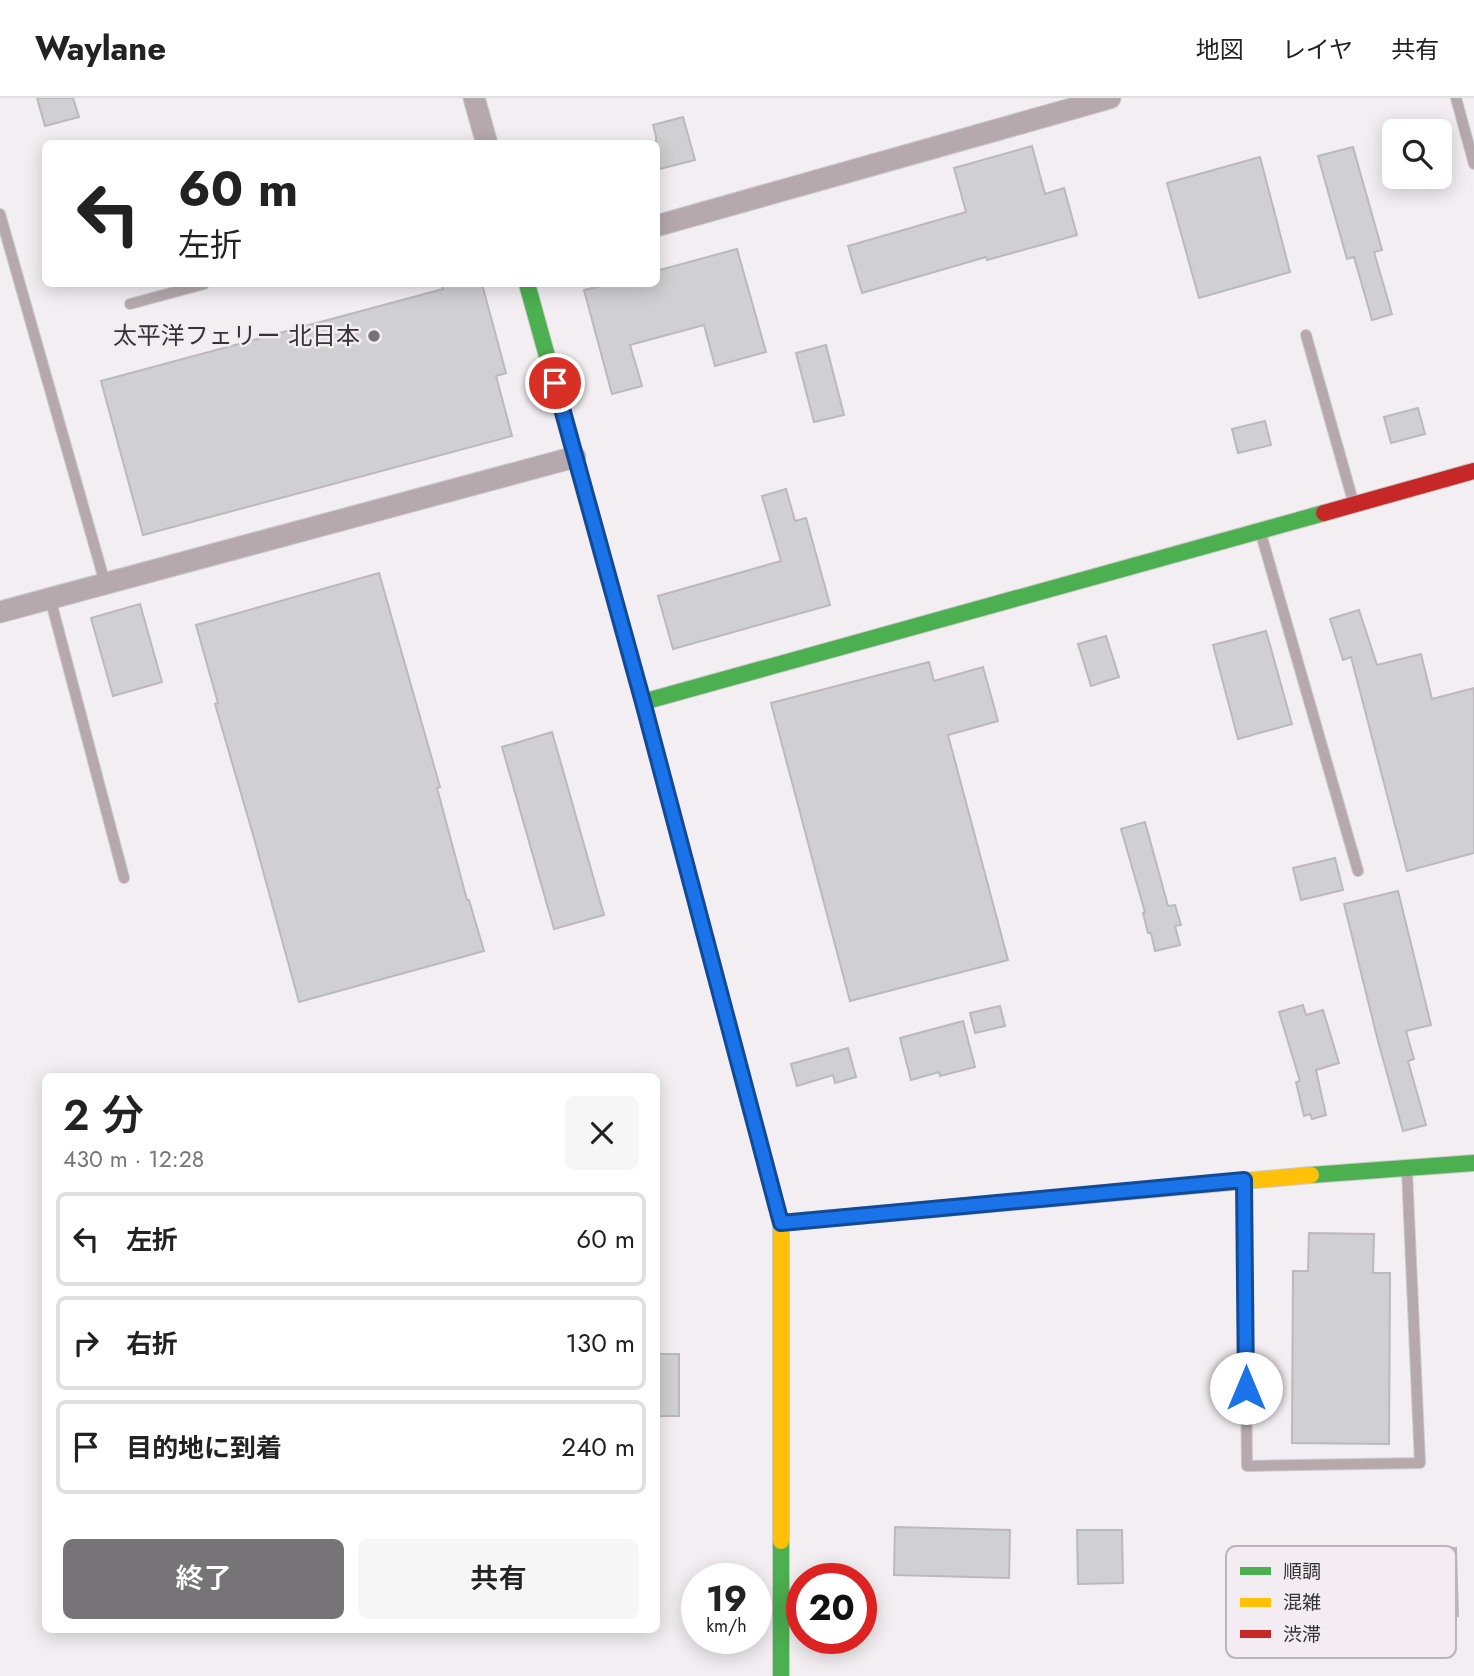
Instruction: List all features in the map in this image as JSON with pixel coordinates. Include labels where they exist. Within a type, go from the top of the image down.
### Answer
[{"type":"street","points":[[474,98],[486,140]]},
{"type":"street","points":[[660,225],[1110,98]]},
{"type":"street","points":[[528,287],[643,702],[781,1223],[781,1676]]},
{"type":"street","points":[[0,612],[575,457]]},
{"type":"street","points":[[643,702],[1474,471]]},
{"type":"street","points":[[781,1223],[1244,1180],[1474,1163]]},
{"type":"lane","points":[[1456,98],[1474,164]]},
{"type":"lane","points":[[0,214],[105,583]]},
{"type":"lane","points":[[130,304],[193,287]]},
{"type":"lane","points":[[1306,335],[1353,504]]},
{"type":"lane","points":[[1260,529],[1357,871]]},
{"type":"lane","points":[[50,598],[124,878]]},
{"type":"lane","points":[[1244,1180],[1247,1466],[1420,1463],[1406,1168]]},
{"type":"building","points":[[37,98],[73,98],[79,117],[45,126]]},
{"type":"building","points":[[683,117],[695,160],[660,169],[660,140],[656,140],[653,125]]},
{"type":"building","points":[[1032,146],[1045,194],[1064,188],[1077,235],[987,260],[986,257],[862,293],[848,246],[966,212],[954,168]]},
{"type":"building","points":[[1353,147],[1382,250],[1374,252],[1392,314],[1372,320],[1354,257],[1347,259],[1318,156]]},
{"type":"building","points":[[1260,157],[1290,272],[1199,298],[1167,183]]},
{"type":"building","points":[[737,249],[766,352],[715,366],[704,325],[630,345],[642,386],[612,394],[584,290],[596,287],[660,287],[660,270]]},
{"type":"building","points":[[442,287],[483,287],[506,373],[496,376],[512,436],[143,535],[101,381],[443,289]]},
{"type":"building","points":[[826,345],[844,415],[814,422],[796,353]]},
{"type":"building","points":[[1418,408],[1425,434],[1391,443],[1384,417]]},
{"type":"building","points":[[1265,421],[1271,445],[1238,453],[1232,429]]},
{"type":"building","points":[[786,489],[795,521],[806,518],[830,605],[673,649],[658,596],[781,561],[762,496]]},
{"type":"building","points":[[379,573],[440,787],[437,788],[467,900],[484,951],[299,1002],[215,704],[218,703],[196,625]]},
{"type":"building","points":[[140,604],[162,682],[113,696],[91,618]]},
{"type":"building","points":[[1359,610],[1377,665],[1421,654],[1432,699],[1474,688],[1474,853],[1407,871],[1351,657],[1343,660],[1330,619]]},
{"type":"building","points":[[1266,631],[1292,724],[1238,739],[1213,645]]},
{"type":"building","points":[[1106,636],[1119,677],[1091,686],[1078,644]]},
{"type":"building","points":[[929,662],[934,681],[983,667],[998,721],[948,735],[1008,960],[850,1001],[771,703]]},
{"type":"building","points":[[552,732],[604,915],[554,929],[502,747]]},
{"type":"building","points":[[1145,822],[1168,906],[1175,905],[1181,925],[1175,926],[1180,945],[1155,951],[1121,829]]},
{"type":"building","points":[[1335,858],[1343,890],[1301,900],[1293,868]]},
{"type":"building","points":[[1398,891],[1431,1025],[1406,1031],[1414,1059],[1408,1061],[1426,1125],[1403,1131],[1344,904]]},
{"type":"building","points":[[1303,1005],[1306,1015],[1323,1010],[1339,1063],[1316,1070],[1326,1115],[1312,1119],[1310,1114],[1304,1116],[1296,1082],[1300,1081],[1279,1012]]},
{"type":"building","points":[[1000,1006],[1005,1026],[975,1033],[970,1013]]},
{"type":"building","points":[[963,1021],[975,1067],[940,1076],[939,1072],[911,1080],[900,1038]]},
{"type":"building","points":[[848,1048],[856,1077],[835,1083],[833,1075],[797,1086],[791,1064]]},
{"type":"building","points":[[1309,1233],[1374,1234],[1373,1273],[1390,1273],[1389,1444],[1292,1443],[1293,1271],[1308,1271]]},
{"type":"building","points":[[660,1354],[679,1354],[679,1416],[660,1416]]},
{"type":"building","points":[[895,1527],[1010,1530],[1009,1578],[894,1575]]},
{"type":"building","points":[[1077,1530],[1122,1530],[1123,1583],[1078,1584]]},
{"type":"building","points":[[1456,1548],[1458,1616],[1456,1616]]},
{"type":"traffic: fast","points":[[528,287],[718,985]]},
{"type":"traffic: fast","points":[[643,702],[1324,513]]},
{"type":"traffic: fast","points":[[1311,1175],[1474,1163]]},
{"type":"traffic: fast","points":[[781,1541],[781,1676]]},
{"type":"traffic: slow","points":[[718,985],[781,1223],[781,1541]]},
{"type":"traffic: slow","points":[[781,1223],[1311,1175]]},
{"type":"traffic: jam","points":[[1324,513],[1474,471]]},
{"type":"place","name":"太平洋フェリー 北日本","points":[[374,336]]},
{"type":"route","points":[[555,383],[781,1223],[1244,1180],[1246,1388]]}]
